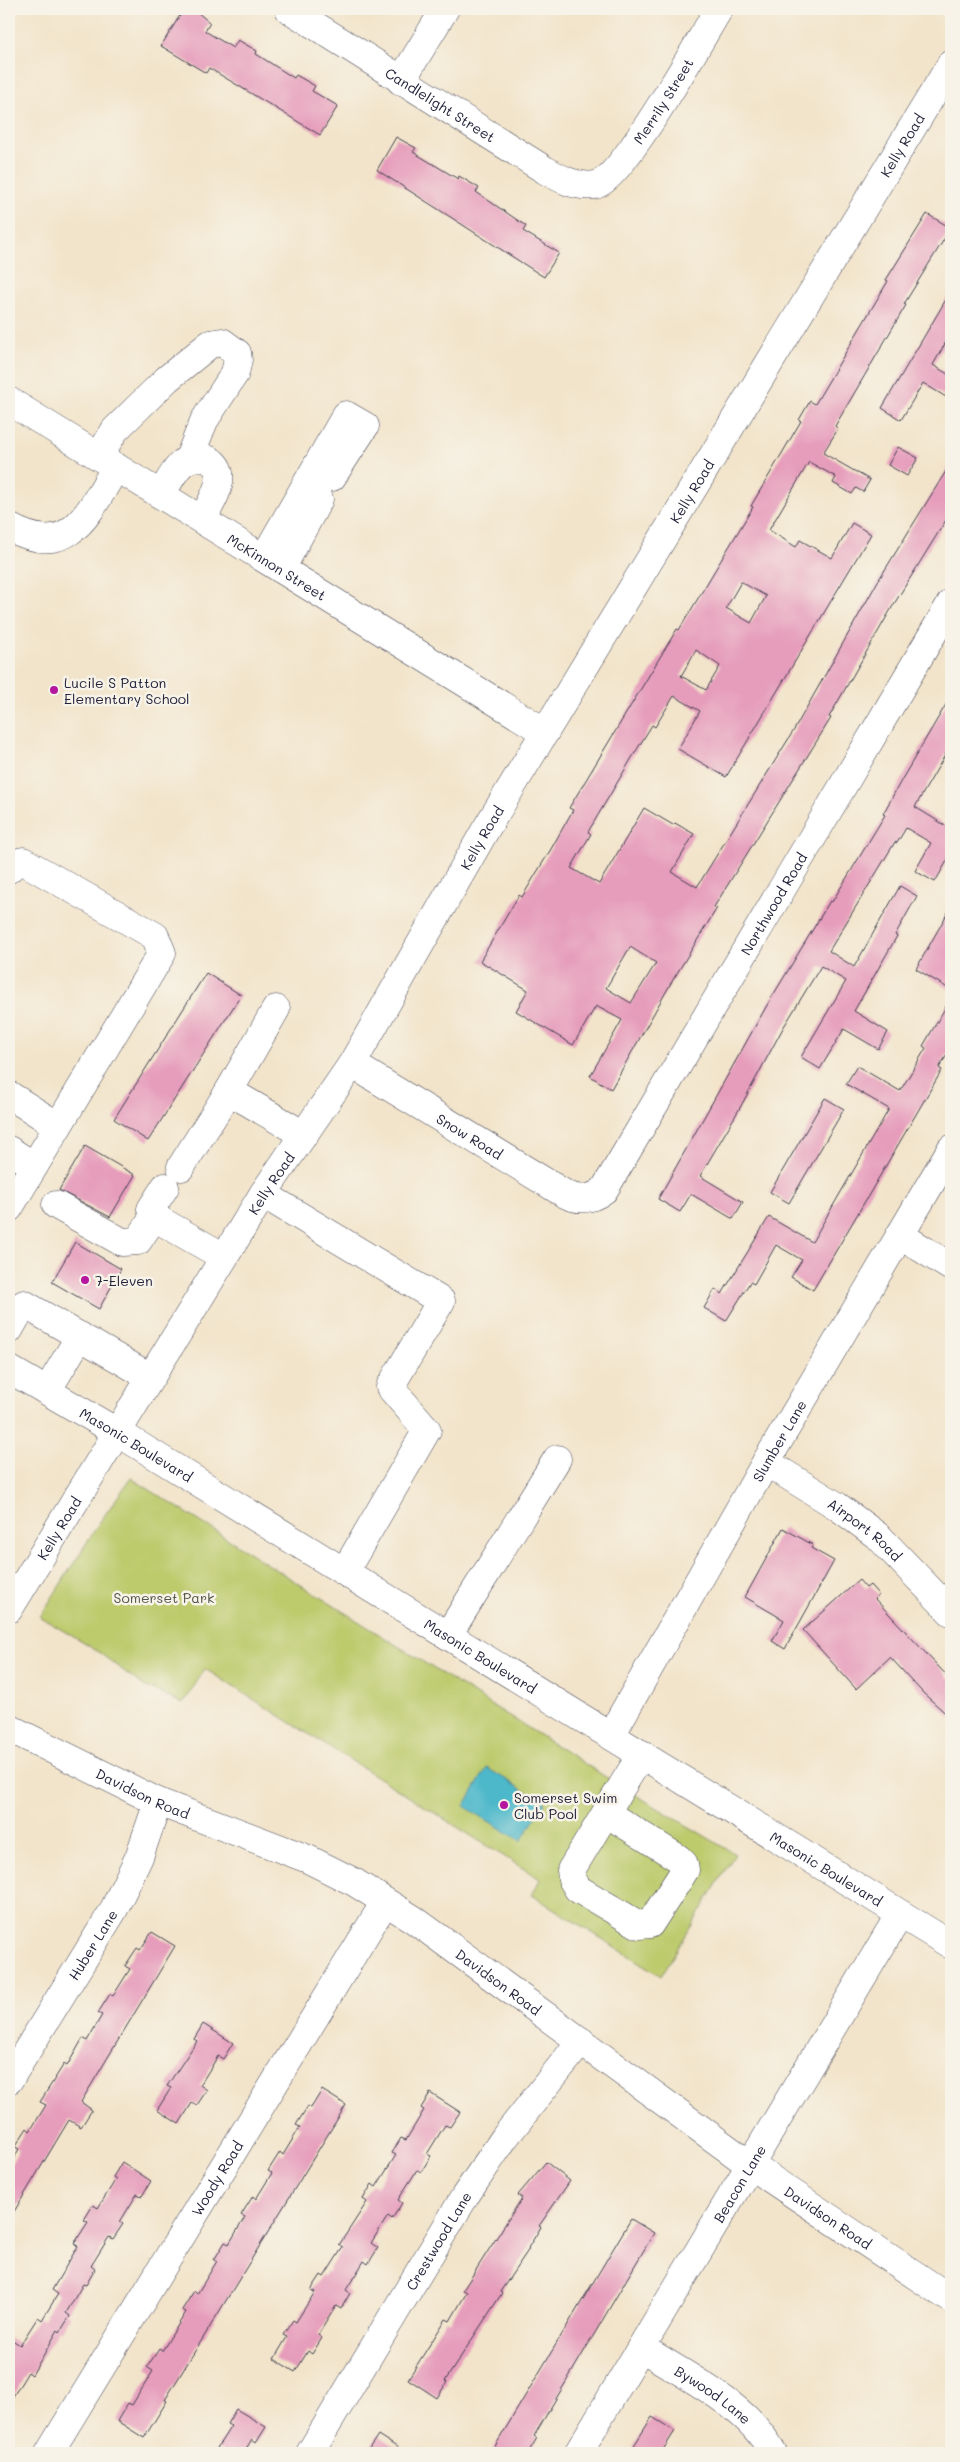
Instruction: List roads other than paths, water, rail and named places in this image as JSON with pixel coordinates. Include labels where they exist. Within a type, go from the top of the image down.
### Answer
[{"type":"street","name":"Candlelight Street","points":[[289,9],[401,81],[556,176],[581,184],[596,185]]},
{"type":"street","points":[[401,81],[446,9]]},
{"type":"street","name":"Merrily Street","points":[[596,185],[612,173],[630,152],[719,9]]},
{"type":"street","name":"Kelly Road","points":[[9,1609],[263,1194],[352,1064],[486,829],[948,78]]},
{"type":"street","points":[[9,527],[23,534],[42,538],[60,538],[77,527],[90,511],[107,462],[115,430],[167,379],[210,344],[222,342],[237,354],[238,360],[235,373],[204,421],[189,458],[177,469],[161,495]]},
{"type":"street","name":"McKinnon Street","points":[[9,401],[545,732]]},
{"type":"street","points":[[346,415],[365,426],[326,488],[272,564],[346,415]]},
{"type":"street","points":[[189,458],[201,456],[213,462],[219,474],[217,487],[202,520]]},
{"type":"street","name":"Northwood Road","points":[[590,1198],[604,1190],[610,1182],[951,603]]},
{"type":"street","points":[[9,869],[14,863],[23,861],[155,936],[162,953],[9,1208]]},
{"type":"street","points":[[224,1257],[154,1217],[151,1209],[229,1091],[276,1009]]},
{"type":"street","name":"Snow Road","points":[[352,1064],[565,1194],[573,1198],[590,1198]]},
{"type":"street","points":[[229,1091],[304,1134]]},
{"type":"street","points":[[9,1095],[58,1126]]},
{"type":"street","name":"Slumber Lane","points":[[611,1735],[766,1462],[951,1149]]},
{"type":"street","points":[[9,1150],[34,1166]]},
{"type":"street","points":[[263,1194],[441,1301],[390,1387],[427,1430],[344,1572]]},
{"type":"street","points":[[56,1204],[122,1242],[138,1240],[154,1217]]},
{"type":"street","points":[[900,1235],[951,1267]]},
{"type":"street","points":[[9,1330],[24,1304],[150,1376]]},
{"type":"street","points":[[47,1391],[80,1336]]},
{"type":"street","name":"Masonic Boulevard","points":[[9,1369],[116,1432],[448,1635],[951,1945]]},
{"type":"street","points":[[448,1635],[557,1458]]},
{"type":"street","name":"Airport Road","points":[[766,1462],[837,1506],[879,1537],[951,1612]]},
{"type":"street","name":"Davidson Road","points":[[9,1728],[158,1802],[308,1859],[354,1882],[413,1919],[750,2165],[951,2299]]},
{"type":"street","points":[[606,1813],[642,1754]]},
{"type":"street","name":"Huber Lane","points":[[9,2080],[113,1912],[139,1857],[158,1802]]},
{"type":"street","name":"Woody Road","points":[[49,2453],[385,1902]]},
{"type":"street","name":"Beacon Lane","points":[[578,2453],[900,1914]]},
{"type":"street","name":"Crestwood Lane","points":[[310,2453],[470,2189],[504,2137],[581,2041]]},
{"type":"street","name":"Bywood Lane","points":[[642,2348],[743,2413],[765,2437],[773,2453]]},
{"type":"water","name":"Somerset Swim Club Pool","points":[[487,1768],[545,1803],[521,1841],[464,1806]]},
{"type":"place","name":"Lucile S Patton Elementary School","points":[[54,690]]},
{"type":"place","name":"7-Eleven","points":[[85,1280]]},
{"type":"place","name":"Somerset Swim Club Pool","points":[[504,1805]]},
{"type":"park label","name":"Somerset Park","points":[[164,1597]]}]
